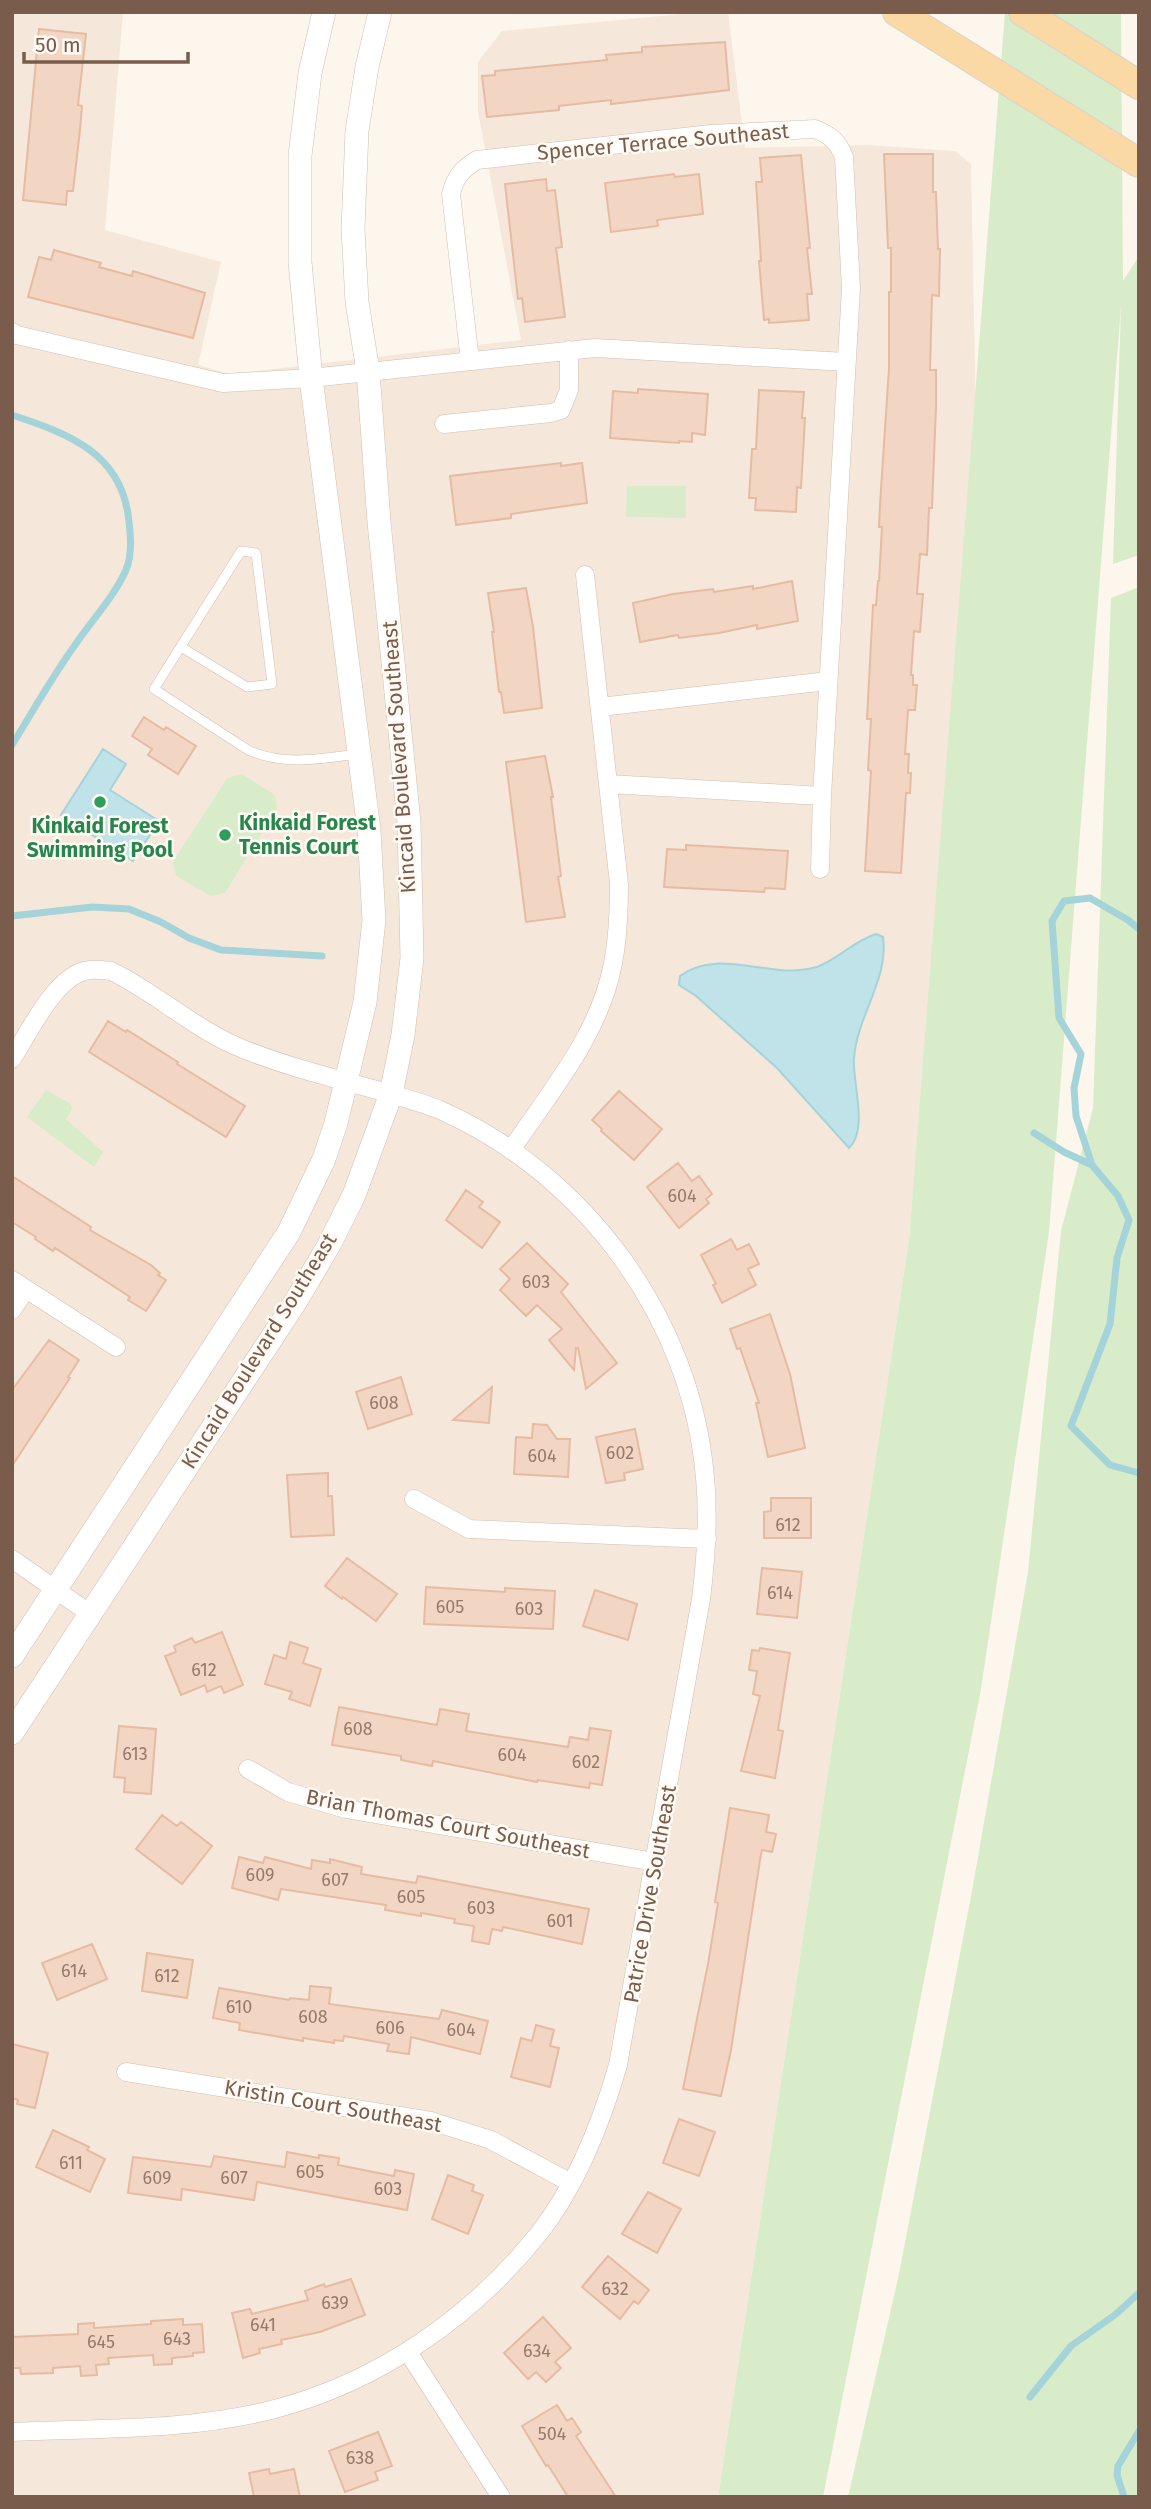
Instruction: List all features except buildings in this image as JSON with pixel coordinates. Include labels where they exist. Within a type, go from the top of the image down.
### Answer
[{"type":"main road","points":[[897,12],[1139,163]]},
{"type":"main road","points":[[1023,12],[1139,85]]},
{"type":"street","name":"Kincaid Boulevard Southeast","points":[[12,1656],[289,1232],[324,1159],[347,1081],[365,1002],[374,920],[369,830],[311,379],[300,262],[300,156],[310,73],[324,12]]},
{"type":"street","name":"Kincaid Boulevard Southeast","points":[[12,1733],[296,1301],[354,1195],[391,1094],[403,1035],[412,958],[409,822],[379,522],[368,371],[357,302],[354,182],[357,131],[380,12]]},
{"type":"street","name":"Spencer Terrace Southeast","points":[[470,361],[451,194],[455,180],[464,168],[477,160],[711,134],[815,129],[828,134],[839,144],[844,157],[851,288],[820,869]]},
{"type":"street","points":[[12,332],[223,383],[311,379],[595,348],[846,362]]},
{"type":"street","points":[[444,424],[561,410],[569,390],[569,350]]},
{"type":"street","points":[[511,1150],[584,1041],[601,1003],[613,966],[619,922],[619,884],[585,575]]},
{"type":"street","points":[[600,707],[828,681]]},
{"type":"street","points":[[608,784],[822,796]]},
{"type":"street","name":"Patrice Drive Southeast","points":[[12,1059],[67,979],[96,969],[111,971],[213,1034],[241,1048],[411,1098],[468,1124],[511,1150],[547,1177],[592,1221],[631,1270],[662,1325],[686,1383],[697,1424],[705,1476],[708,1539],[701,1599],[618,2065],[598,2126],[571,2183],[540,2231],[494,2283],[457,2316],[408,2352],[363,2376],[318,2395],[271,2410],[188,2423],[12,2432]]},
{"type":"street","points":[[12,1310],[19,1284],[116,1347]]},
{"type":"street","points":[[414,1499],[469,1528],[708,1539]]},
{"type":"street","points":[[12,1559],[89,1613]]},
{"type":"street","name":"Brian Thomas Court Southeast","points":[[248,1769],[288,1793],[336,1807],[655,1863]]},
{"type":"street","name":"Kristin Court Southeast","points":[[126,2072],[430,2121],[491,2140],[571,2183]]},
{"type":"street","points":[[408,2352],[501,2497]]},
{"type":"lane","points":[[181,647],[247,687],[272,684],[256,553],[241,551],[154,689],[262,757],[280,760],[314,759],[360,753]]},
{"type":"shaded area","points":[[12,12],[123,12],[105,230],[221,262],[198,365],[230,374],[521,340],[478,112],[478,62],[502,31],[728,12],[745,148],[868,145],[955,151],[971,164],[976,422],[909,1240],[718,2497],[12,2497]]},
{"type":"green space","points":[[1005,12],[1121,12],[1123,281],[1139,256],[1139,555],[1113,564],[1121,306],[1049,1232],[981,1689],[823,2497],[718,2497],[909,1240]]},
{"type":"green space","points":[[627,486],[686,486],[686,518],[626,517]]},
{"type":"green space","points":[[1139,587],[1139,2497],[848,2497],[899,2274],[972,1891],[1028,1572],[1061,1231],[1093,1108],[1111,598]]},
{"type":"green space","name":"Kinkaid Forest Tennis Court","points":[[242,774],[275,795],[277,809],[225,893],[211,896],[176,876],[173,862],[227,778]]},
{"type":"green space","points":[[46,1090],[71,1104],[72,1109],[66,1119],[103,1152],[94,1167],[27,1117]]},
{"type":"water","name":"Kinkaid Forest Swimming Pool","points":[[103,749],[126,764],[110,790],[159,821],[133,861],[61,815]]},
{"type":"water","points":[[876,934],[883,937],[884,953],[877,983],[856,1042],[854,1068],[859,1118],[855,1140],[849,1148],[777,1068],[696,996],[679,985],[680,976],[709,964],[775,970],[808,969],[826,963]]},
{"type":"waterway","points":[[12,415],[73,439],[105,463],[125,499],[131,540],[128,565],[121,580],[58,669],[12,745]]},
{"type":"waterway","points":[[1139,929],[1090,898],[1064,901],[1052,921],[1059,1018],[1081,1054],[1074,1088],[1076,1116],[1092,1165],[1118,1196],[1129,1220],[1117,1258],[1110,1324],[1071,1426],[1110,1465],[1139,1473]]},
{"type":"waterway","points":[[12,916],[92,907],[129,909],[221,950],[322,956]]},
{"type":"waterway","points":[[1034,1133],[1064,1152],[1092,1165]]},
{"type":"waterway","points":[[1030,2397],[1071,2346],[1116,2314],[1139,2293]]},
{"type":"waterway","points":[[1124,2497],[1117,2475],[1118,2466],[1139,2431]]},
{"type":"place","name":"Kinkaid Forest Swimming Pool","points":[[100,802]]},
{"type":"place","name":"Kinkaid Forest Tennis Court","points":[[225,835]]}]
